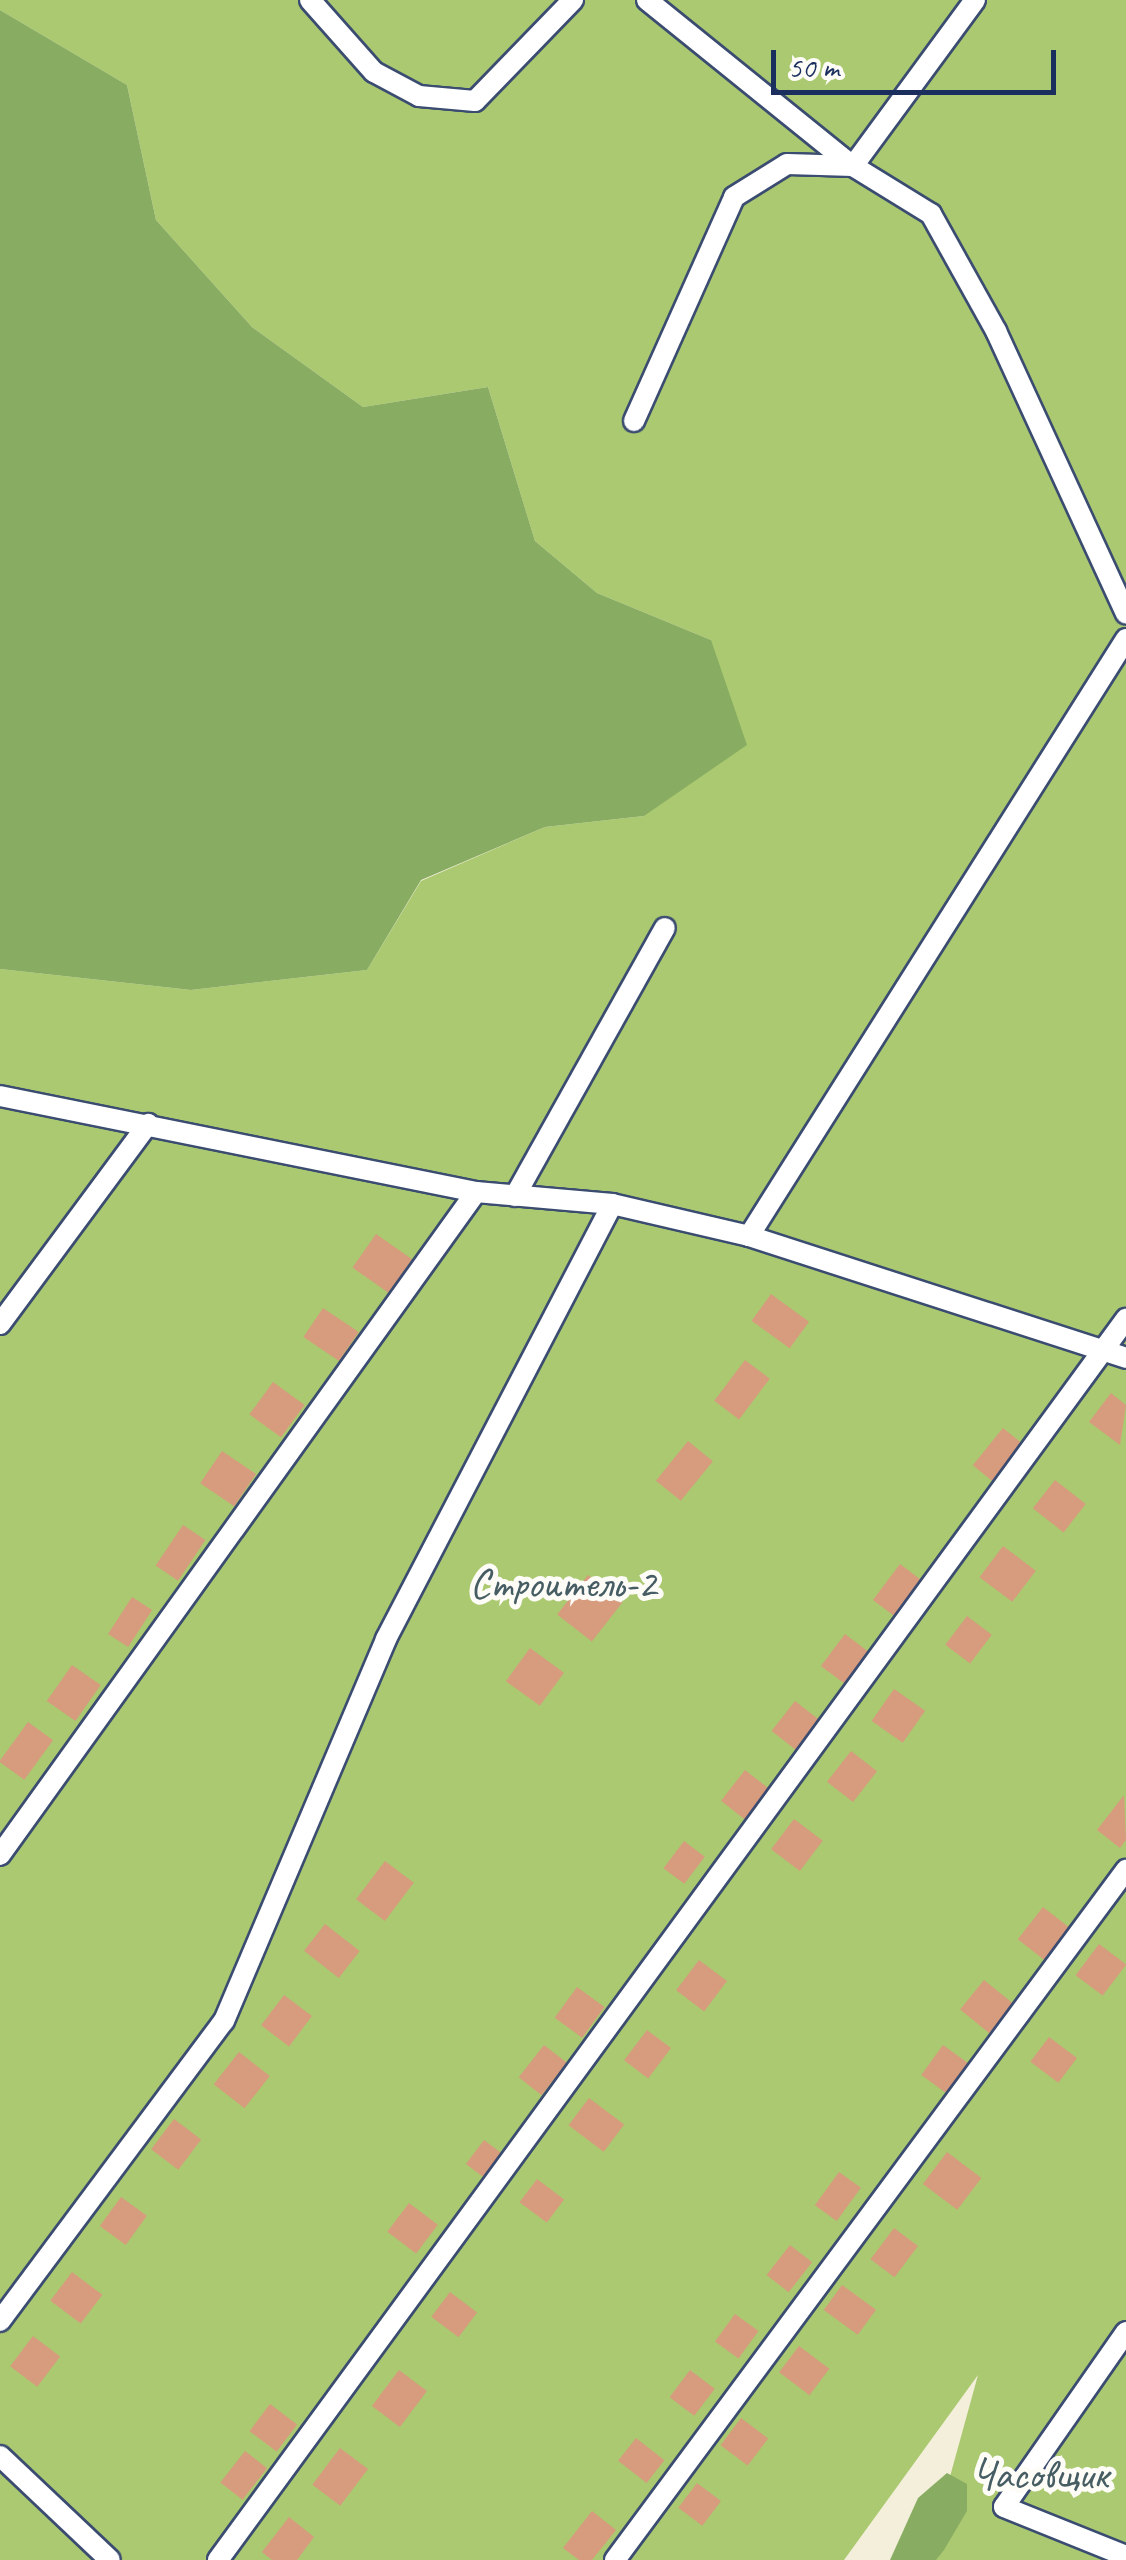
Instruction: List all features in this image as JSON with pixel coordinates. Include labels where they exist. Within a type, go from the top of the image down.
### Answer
[{"type":"lane","points":[[310,0],[374,72],[418,96],[475,101],[573,0]]},
{"type":"lane","points":[[647,0],[853,166],[931,214],[996,331],[1126,614]]},
{"type":"lane","points":[[853,166],[975,0]]},
{"type":"lane","points":[[634,421],[734,197],[787,164],[853,166]]},
{"type":"lane","points":[[750,1236],[1126,639]]},
{"type":"lane","points":[[515,1196],[665,928]]},
{"type":"lane","points":[[0,1096],[476,1192],[612,1204],[750,1236],[1126,1358]]},
{"type":"lane","points":[[0,1324],[148,1124]]},
{"type":"lane","points":[[0,1855],[476,1192]]},
{"type":"lane","points":[[0,2321],[224,2021],[386,1640],[612,1204]]},
{"type":"lane","points":[[218,2560],[1126,1320]]},
{"type":"lane","points":[[615,2560],[1126,1870]]},
{"type":"lane","points":[[1126,2332],[1004,2507],[1126,2556]]},
{"type":"lane","points":[[0,2456],[110,2560]]},
{"type":"green space","name":"Строитель-2","points":[[0,0],[1126,0],[1126,2560],[927,2560],[978,2375],[844,2560],[0,2560],[0,969],[191,990],[367,970],[421,881],[545,827],[644,816],[711,640],[597,593],[535,541],[488,387],[363,407],[252,327],[156,220],[127,85],[0,10]]},
{"type":"green space","points":[[0,10],[127,85],[156,220],[252,327],[363,407],[488,387],[535,541],[597,593],[711,640],[747,745],[644,816],[545,827],[421,880],[367,970],[191,990],[0,969]]},
{"type":"green space","points":[[947,2473],[967,2484],[967,2511],[944,2550],[936,2560],[890,2560],[918,2498]]},
{"type":"building","points":[[376,1234],[412,1259],[389,1293],[352,1268]]},
{"type":"building","points":[[771,1294],[809,1322],[790,1348],[752,1321]]},
{"type":"building","points":[[323,1308],[359,1332],[339,1361],[303,1337]]},
{"type":"building","points":[[745,1360],[770,1379],[739,1419],[714,1401]]},
{"type":"building","points":[[273,1382],[305,1405],[281,1437],[249,1414]]},
{"type":"building","points":[[1111,1393],[1126,1405],[1120,1445],[1089,1422]]},
{"type":"building","points":[[1003,1428],[1029,1449],[998,1486],[973,1465]]},
{"type":"building","points":[[688,1441],[713,1461],[681,1501],[656,1481]]},
{"type":"building","points":[[222,1451],[256,1474],[234,1506],[200,1483]]},
{"type":"building","points":[[1055,1480],[1086,1504],[1064,1532],[1033,1508]]},
{"type":"building","points":[[183,1525],[205,1540],[178,1581],[156,1566]]},
{"type":"building","points":[[1003,1546],[1036,1571],[1012,1602],[980,1577]]},
{"type":"building","points":[[900,1564],[929,1586],[902,1622],[873,1600]]},
{"type":"building","points":[[588,1575],[623,1602],[592,1641],[557,1614]]},
{"type":"building","points":[[132,1597],[152,1610],[128,1647],[108,1634]]},
{"type":"building","points":[[967,1616],[992,1635],[970,1663],[945,1645]]},
{"type":"building","points":[[845,1634],[870,1653],[846,1685],[821,1666]]},
{"type":"building","points":[[530,1648],[564,1673],[540,1706],[506,1681]]},
{"type":"building","points":[[72,1665],[101,1685],[75,1721],[47,1701]]},
{"type":"building","points":[[894,1689],[925,1711],[903,1743],[872,1721]]},
{"type":"building","points":[[795,1701],[819,1720],[796,1750],[772,1731]]},
{"type":"building","points":[[28,1722],[53,1740],[24,1780],[0,1761]]},
{"type":"building","points":[[851,1751],[877,1771],[853,1802],[827,1782]]},
{"type":"building","points":[[745,1770],[773,1792],[749,1823],[721,1801]]},
{"type":"building","points":[[1124,1795],[1126,1840],[1120,1848],[1097,1830]]},
{"type":"building","points":[[794,1819],[823,1841],[800,1871],[771,1849]]},
{"type":"building","points":[[684,1841],[705,1857],[684,1884],[664,1868]]},
{"type":"building","points":[[385,1861],[414,1883],[385,1921],[356,1899]]},
{"type":"building","points":[[1043,1907],[1074,1931],[1048,1963],[1018,1939]]},
{"type":"building","points":[[325,1924],[360,1951],[339,1978],[304,1951]]},
{"type":"building","points":[[1099,1944],[1126,1964],[1103,1996],[1076,1975]]},
{"type":"building","points":[[699,1960],[727,1981],[704,2011],[676,1990]]},
{"type":"building","points":[[984,1980],[1019,2008],[995,2038],[960,2010]]},
{"type":"building","points":[[577,1987],[605,2007],[582,2038],[555,2018]]},
{"type":"building","points":[[284,1995],[312,2016],[289,2046],[261,2025]]},
{"type":"building","points":[[647,2030],[671,2048],[648,2078],[624,2060]]},
{"type":"building","points":[[1049,2037],[1077,2058],[1058,2083],[1030,2062]]},
{"type":"building","points":[[544,2045],[567,2063],[542,2095],[519,2077]]},
{"type":"building","points":[[943,2045],[973,2067],[951,2097],[921,2075]]},
{"type":"building","points":[[239,2052],[270,2076],[244,2108],[214,2084]]},
{"type":"building","points":[[589,2098],[624,2124],[604,2152],[569,2125]]},
{"type":"building","points":[[174,2119],[201,2139],[178,2170],[151,2149]]},
{"type":"building","points":[[484,2140],[508,2158],[490,2182],[466,2164]]},
{"type":"building","points":[[947,2152],[981,2178],[957,2210],[923,2184]]},
{"type":"building","points":[[839,2172],[861,2188],[837,2221],[815,2205]]},
{"type":"building","points":[[537,2179],[564,2199],[547,2223],[520,2202]]},
{"type":"building","points":[[121,2197],[147,2216],[126,2245],[100,2226]]},
{"type":"building","points":[[409,2203],[438,2225],[416,2253],[387,2232]]},
{"type":"building","points":[[894,2228],[918,2246],[894,2277],[871,2259]]},
{"type":"building","points":[[790,2245],[812,2262],[789,2292],[767,2275]]},
{"type":"building","points":[[72,2272],[102,2295],[81,2324],[50,2301]]},
{"type":"building","points":[[842,2285],[876,2310],[858,2335],[824,2310]]},
{"type":"building","points":[[450,2292],[477,2312],[458,2337],[431,2317]]},
{"type":"building","points":[[735,2314],[758,2331],[738,2359],[715,2342]]},
{"type":"building","points":[[33,2336],[60,2356],[37,2387],[10,2366]]},
{"type":"building","points":[[799,2346],[829,2369],[809,2395],[779,2372]]},
{"type":"building","points":[[399,2370],[427,2391],[400,2427],[372,2406]]},
{"type":"building","points":[[690,2370],[715,2389],[694,2416],[670,2397]]},
{"type":"building","points":[[270,2404],[297,2424],[277,2452],[250,2431]]},
{"type":"building","points":[[741,2418],[768,2438],[748,2466],[721,2445]]},
{"type":"building","points":[[636,2438],[664,2460],[647,2483],[618,2461]]},
{"type":"building","points":[[340,2448],[368,2469],[340,2506],[312,2485]]},
{"type":"building","points":[[245,2451],[267,2468],[242,2500],[220,2483]]},
{"type":"building","points":[[697,2483],[721,2501],[702,2526],[678,2508]]},
{"type":"building","points":[[592,2511],[616,2530],[592,2560],[579,2560],[563,2548]]},
{"type":"building","points":[[289,2517],[314,2537],[297,2560],[272,2560],[262,2552]]},
{"type":"park label","name":"Часовщик","points":[[1040,2475]]}]
